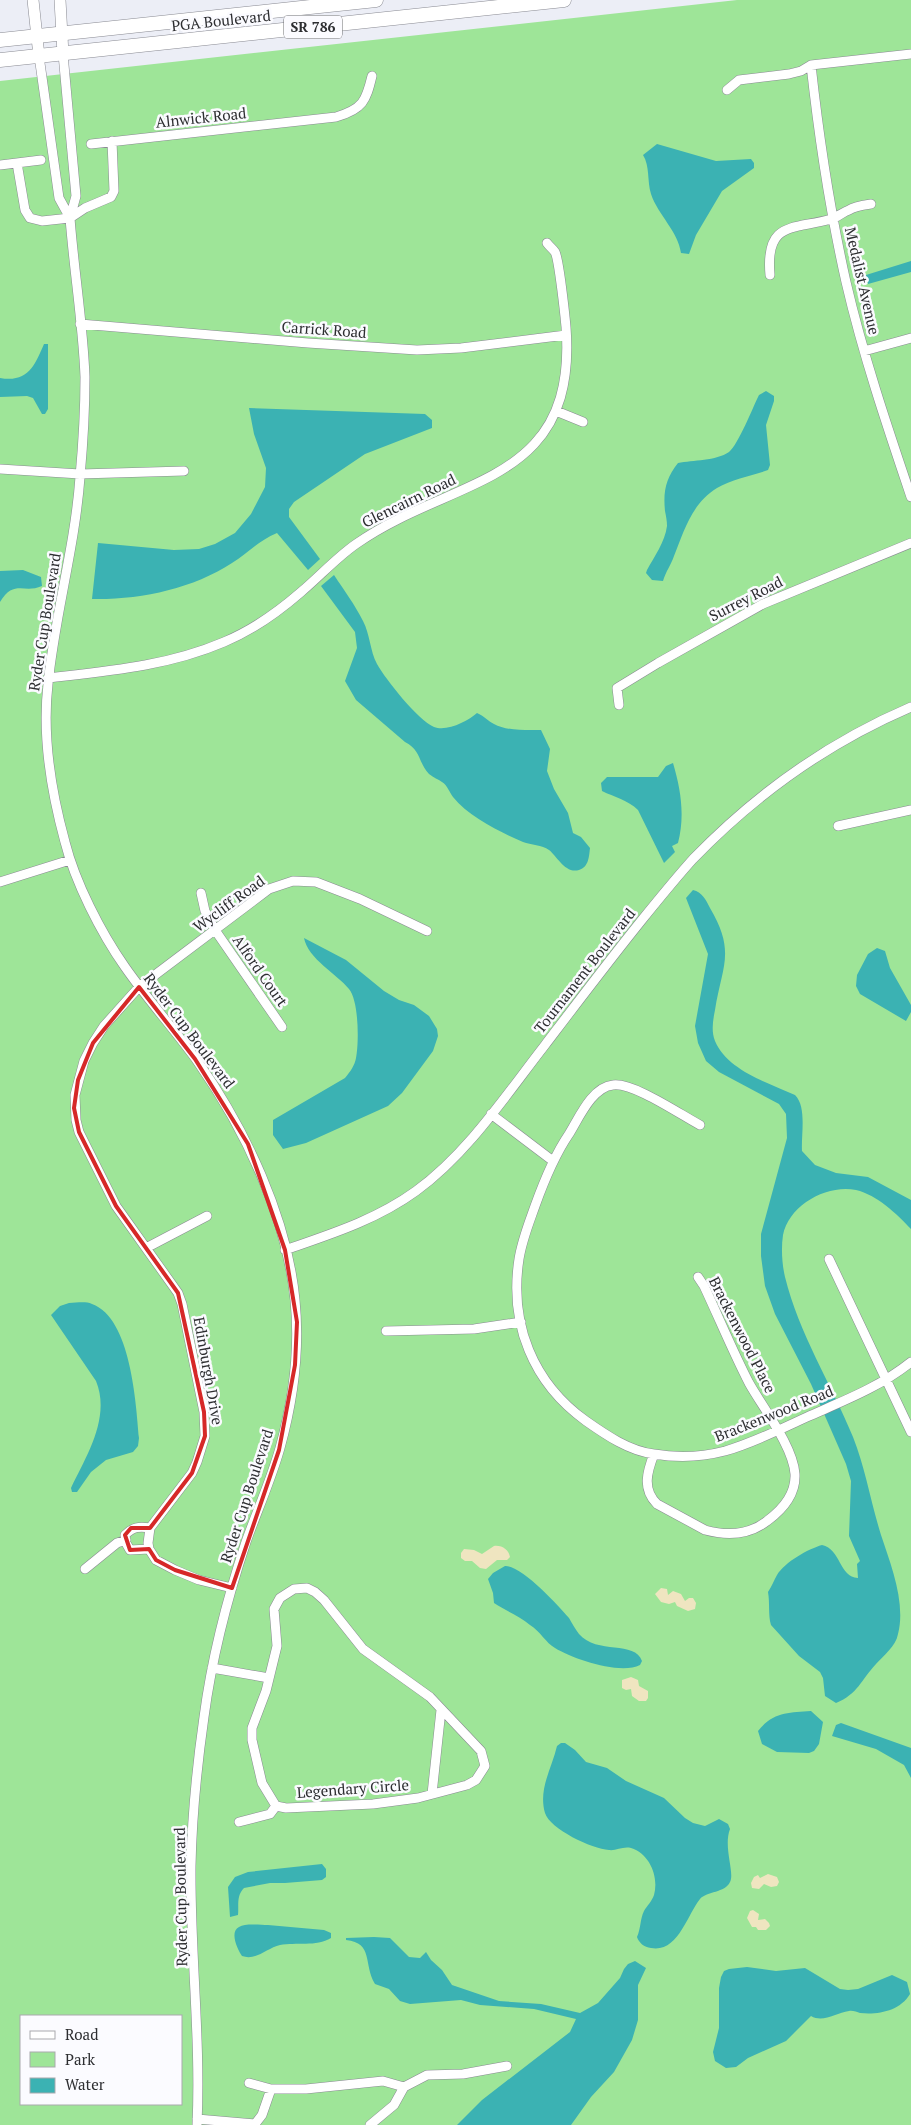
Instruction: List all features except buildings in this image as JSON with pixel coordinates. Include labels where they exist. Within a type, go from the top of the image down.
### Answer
[{"type":"main road","name":"PGA Boulevard","points":[[0,40],[376,0]]},
{"type":"main road","name":"PGA Boulevard","points":[[0,60],[564,0]]},
{"type":"street","points":[[33,0],[39,56]]},
{"type":"street","points":[[60,0],[63,54]]},
{"type":"street","name":"Ryder Cup Boulevard","points":[[63,54],[76,196],[70,218],[85,372],[85,408],[74,530],[48,678],[47,728],[53,792],[70,860],[82,891],[117,954],[139,987],[196,1059],[237,1123],[264,1185],[285,1250],[295,1297],[297,1322],[295,1365],[279,1450],[232,1588],[212,1668],[196,1791],[191,1866],[196,2005],[197,2122]]},
{"type":"street","points":[[727,90],[739,80],[789,74],[801,71],[811,65],[911,54]]},
{"type":"street","name":"Ryder Cup Boulevard","points":[[39,56],[59,198],[70,218]]},
{"type":"street","name":"Medalist Avenue","points":[[811,65],[823,162],[833,219],[864,351],[911,497]]},
{"type":"street","name":"Alnwick Road","points":[[91,144],[336,117],[349,112],[366,99],[372,76]]},
{"type":"street","points":[[17,163],[25,210],[30,218],[42,221],[70,218],[85,208],[111,196],[114,191],[112,141]]},
{"type":"street","name":"Ryder Cup Boulevard","points":[[52,145],[49,161],[55,201],[65,208]]},
{"type":"street","points":[[0,165],[41,160]]},
{"type":"street","points":[[57,183],[75,182]]},
{"type":"street","points":[[770,275],[771,249],[782,232],[793,226],[833,219],[850,209],[871,204]]},
{"type":"street","name":"Glencairn Road","points":[[48,678],[158,664],[191,655],[248,630],[283,607],[337,559],[378,530],[475,484],[520,459],[542,434],[556,410],[562,397],[568,365],[556,253],[547,243]]},
{"type":"street","name":"Carrick Road","points":[[80,324],[417,350],[451,349],[566,335]]},
{"type":"street","points":[[864,351],[911,338]]},
{"type":"street","points":[[556,410],[583,422]]},
{"type":"street","points":[[902,470],[911,467]]},
{"type":"street","points":[[0,470],[80,474],[184,471]]},
{"type":"street","name":"Surrey Road","points":[[619,705],[617,688],[739,616],[816,581],[911,543]]},
{"type":"street","name":"Tournament Boulevard","points":[[285,1250],[347,1229],[396,1205],[438,1172],[491,1114],[674,880],[730,823],[773,788],[832,748],[911,707]]},
{"type":"street","points":[[838,826],[911,810]]},
{"type":"street","points":[[0,882],[70,860]]},
{"type":"street","name":"Wycliff Road","points":[[139,987],[269,889],[281,884],[304,881],[316,882],[428,931]]},
{"type":"street","name":"Alford Court","points":[[201,893],[205,911],[215,930],[282,1027]]},
{"type":"street","name":"Edinburgh Drive","points":[[139,987],[104,1026],[93,1042],[78,1080],[74,1108],[79,1132],[116,1206],[171,1282],[182,1304],[204,1412],[204,1444],[192,1473],[150,1528]]},
{"type":"street","name":"Brackenwood Road","points":[[700,1125],[632,1087],[606,1086],[595,1095],[553,1161],[527,1228],[520,1259],[517,1287],[521,1322],[530,1352],[549,1388],[567,1406],[608,1436],[641,1452],[690,1456],[711,1454],[739,1446],[777,1431],[872,1388],[911,1362]]},
{"type":"street","points":[[491,1114],[553,1161]]},
{"type":"street","points":[[146,1248],[207,1216]]},
{"type":"street","points":[[829,1259],[885,1381],[911,1432]]},
{"type":"street","name":"Brackenwood Place","points":[[654,1454],[646,1481],[650,1494],[658,1504],[705,1530],[727,1534],[756,1528],[773,1516],[788,1499],[793,1488],[795,1476],[794,1463],[749,1382],[698,1277]]},
{"type":"street","points":[[386,1331],[474,1329],[521,1322]]},
{"type":"street","points":[[149,1549],[130,1550],[125,1535],[131,1528],[150,1528],[148,1535],[149,1549],[156,1560],[199,1580],[232,1588]]},
{"type":"street","points":[[85,1570],[117,1543],[126,1540]]},
{"type":"street","name":"Legendary Circle","points":[[307,1588],[324,1600],[363,1649],[375,1660],[416,1686],[441,1710],[481,1752],[485,1766],[476,1780],[467,1785],[395,1802],[286,1808],[276,1806],[262,1782],[252,1740],[252,1728],[269,1678],[277,1646],[274,1609],[280,1598],[287,1592],[307,1588]]},
{"type":"street","points":[[212,1668],[269,1678]]},
{"type":"street","name":"Legendary Circle","points":[[432,1794],[441,1710]]},
{"type":"street","name":"Legendary Circle","points":[[239,1822],[270,1814],[276,1806]]},
{"type":"street","points":[[370,2125],[394,2105],[404,2087],[426,2075],[463,2074],[507,2066]]},
{"type":"street","points":[[249,2083],[272,2089],[306,2089],[383,2081],[404,2087]]},
{"type":"street","points":[[197,2122],[255,2124],[262,2115],[272,2089]]},
{"type":"highlighted area","points":[[139,987],[195,1059],[248,1144],[285,1250],[297,1322],[295,1365],[279,1450],[232,1588],[175,1570],[156,1560],[149,1549],[130,1550],[125,1535],[131,1528],[150,1528],[192,1473],[205,1436],[204,1412],[178,1293],[116,1206],[79,1132],[74,1108],[78,1080],[93,1043]]},
{"type":"green space","points":[[737,0],[911,0],[911,2125],[0,2125],[0,81]]},
{"type":"sand","points":[[494,1546],[505,1548],[510,1557],[507,1560],[497,1560],[486,1569],[480,1568],[472,1561],[465,1561],[461,1558],[461,1553],[464,1549],[474,1550],[482,1554]]},
{"type":"sand","points":[[661,1588],[667,1589],[668,1595],[673,1591],[681,1594],[685,1601],[693,1598],[696,1603],[695,1609],[688,1611],[677,1606],[675,1602],[669,1604],[661,1602],[655,1594]]},
{"type":"sand","points":[[631,1677],[638,1680],[639,1686],[648,1691],[646,1701],[639,1701],[632,1696],[631,1689],[626,1690],[622,1688],[622,1680]]},
{"type":"sand","points":[[768,1874],[777,1877],[779,1882],[777,1886],[771,1887],[764,1884],[759,1889],[752,1888],[751,1883],[754,1877],[758,1875],[760,1878]]},
{"type":"sand","points":[[753,1910],[759,1914],[758,1920],[765,1919],[769,1923],[770,1926],[766,1930],[758,1930],[756,1927],[752,1927],[747,1918],[750,1911]]},
{"type":"water","points":[[657,144],[716,161],[751,159],[754,163],[754,168],[722,191],[696,235],[689,254],[681,253],[676,237],[651,194],[647,164],[643,155]]},
{"type":"water","points":[[911,261],[911,272],[868,284],[866,275]]},
{"type":"water","points":[[44,344],[48,344],[48,409],[45,414],[42,414],[33,398],[27,396],[0,397],[0,378],[10,379],[24,375],[34,365]]},
{"type":"water","points":[[766,391],[774,396],[766,425],[770,465],[768,470],[729,482],[708,494],[701,501],[685,527],[663,581],[652,580],[646,573],[662,544],[666,532],[665,491],[674,469],[678,463],[711,459],[729,452],[741,434],[759,395]]},
{"type":"water","points":[[249,408],[425,414],[432,420],[432,428],[365,454],[294,502],[289,509],[289,517],[320,559],[308,570],[277,533],[238,559],[200,580],[147,595],[92,599],[98,543],[174,550],[199,549],[215,544],[235,533],[251,514],[265,487],[266,468],[254,434]]},
{"type":"water","points":[[23,570],[41,577],[42,586],[15,589],[5,595],[0,602],[0,571]]},
{"type":"water","points":[[334,575],[363,621],[375,659],[381,671],[403,699],[427,723],[439,728],[451,727],[477,713],[504,728],[541,730],[550,749],[547,771],[554,789],[568,813],[573,833],[581,837],[590,848],[588,861],[582,869],[574,871],[565,867],[546,848],[523,842],[495,829],[467,811],[453,797],[444,784],[425,770],[417,752],[410,745],[356,700],[345,681],[357,648],[355,632],[321,586]]},
{"type":"water","points":[[673,763],[680,793],[682,813],[678,843],[672,846],[675,852],[664,863],[638,810],[625,801],[602,791],[601,783],[607,777],[658,777],[666,766]]},
{"type":"water","points":[[693,890],[701,894],[707,902],[723,936],[725,959],[713,1026],[715,1041],[721,1051],[738,1068],[795,1095],[801,1106],[803,1121],[802,1151],[815,1165],[836,1173],[868,1177],[911,1200],[911,1229],[893,1211],[864,1192],[845,1189],[833,1190],[811,1199],[801,1206],[793,1214],[783,1235],[783,1267],[791,1298],[798,1318],[853,1437],[899,1597],[900,1622],[895,1643],[859,1686],[836,1703],[825,1696],[823,1678],[820,1672],[799,1656],[771,1625],[768,1592],[785,1565],[804,1553],[822,1545],[833,1552],[847,1573],[858,1578],[857,1564],[860,1561],[849,1536],[851,1481],[846,1464],[811,1384],[775,1314],[765,1286],[761,1256],[761,1234],[787,1138],[786,1114],[779,1104],[719,1072],[706,1061],[698,1043],[695,1026],[708,954],[686,898]]},
{"type":"water","points":[[304,938],[346,960],[384,991],[399,1000],[414,1005],[429,1016],[437,1029],[438,1036],[433,1051],[402,1093],[388,1106],[306,1143],[283,1149],[273,1135],[273,1120],[345,1078],[355,1063],[357,1051],[358,1033],[355,1003],[352,995],[344,983],[311,953]]},
{"type":"water","points":[[877,948],[885,951],[890,968],[911,1005],[911,1012],[906,1021],[860,994],[856,986],[857,975],[868,954]]},
{"type":"water","points":[[84,1302],[92,1304],[105,1312],[115,1326],[129,1363],[136,1404],[139,1438],[138,1446],[133,1452],[106,1460],[91,1472],[77,1492],[72,1492],[71,1488],[95,1436],[101,1409],[96,1381],[51,1315],[60,1306]]},
{"type":"water","points":[[505,1566],[512,1567],[539,1587],[564,1612],[579,1634],[587,1640],[595,1644],[632,1651],[642,1661],[640,1665],[631,1668],[609,1667],[573,1657],[552,1646],[534,1628],[494,1603],[488,1579],[493,1573]]},
{"type":"water","points":[[811,1711],[823,1722],[819,1744],[814,1751],[809,1753],[777,1752],[762,1744],[758,1731],[764,1724],[782,1714]]},
{"type":"water","points":[[841,1723],[911,1748],[911,1778],[904,1765],[876,1749],[832,1736],[836,1725]]},
{"type":"water","points":[[565,1743],[575,1750],[586,1762],[607,1768],[626,1781],[664,1798],[693,1823],[705,1826],[719,1819],[728,1824],[730,1829],[728,1851],[731,1872],[730,1882],[728,1886],[700,1899],[681,1931],[668,1945],[660,1948],[651,1948],[642,1944],[637,1937],[644,1911],[653,1897],[655,1888],[652,1867],[643,1855],[631,1848],[609,1850],[593,1846],[572,1837],[548,1819],[543,1804],[544,1787],[557,1746]]},
{"type":"water","points":[[322,1864],[326,1869],[326,1877],[322,1880],[270,1883],[244,1888],[239,1898],[238,1915],[230,1917],[228,1887],[235,1877],[248,1872]]},
{"type":"water","points":[[245,1925],[324,1930],[331,1933],[331,1938],[312,1943],[280,1945],[257,1956],[242,1956],[234,1937],[236,1929]]},
{"type":"water","points":[[346,1938],[390,1938],[409,1957],[420,1958],[426,1952],[452,1985],[499,2001],[541,2004],[580,2013],[598,2003],[620,1978],[628,1964],[635,1961],[646,1968],[638,1985],[638,2020],[632,2040],[614,2072],[591,2097],[571,2125],[457,2125],[482,2100],[570,2032],[576,2019],[534,2009],[480,2005],[461,2000],[410,2004],[400,2001],[389,1989],[375,1984],[361,1945],[346,1940]]},
{"type":"water","points":[[747,1967],[776,1971],[805,1968],[840,1989],[848,1990],[858,1989],[892,1975],[907,1982],[910,1994],[906,2000],[888,2011],[860,2013],[850,2011],[825,2018],[811,2016],[786,2041],[748,2058],[736,2067],[726,2068],[715,2061],[713,2052],[719,2028],[719,1988],[721,1977],[724,1971],[729,1969]]}]
